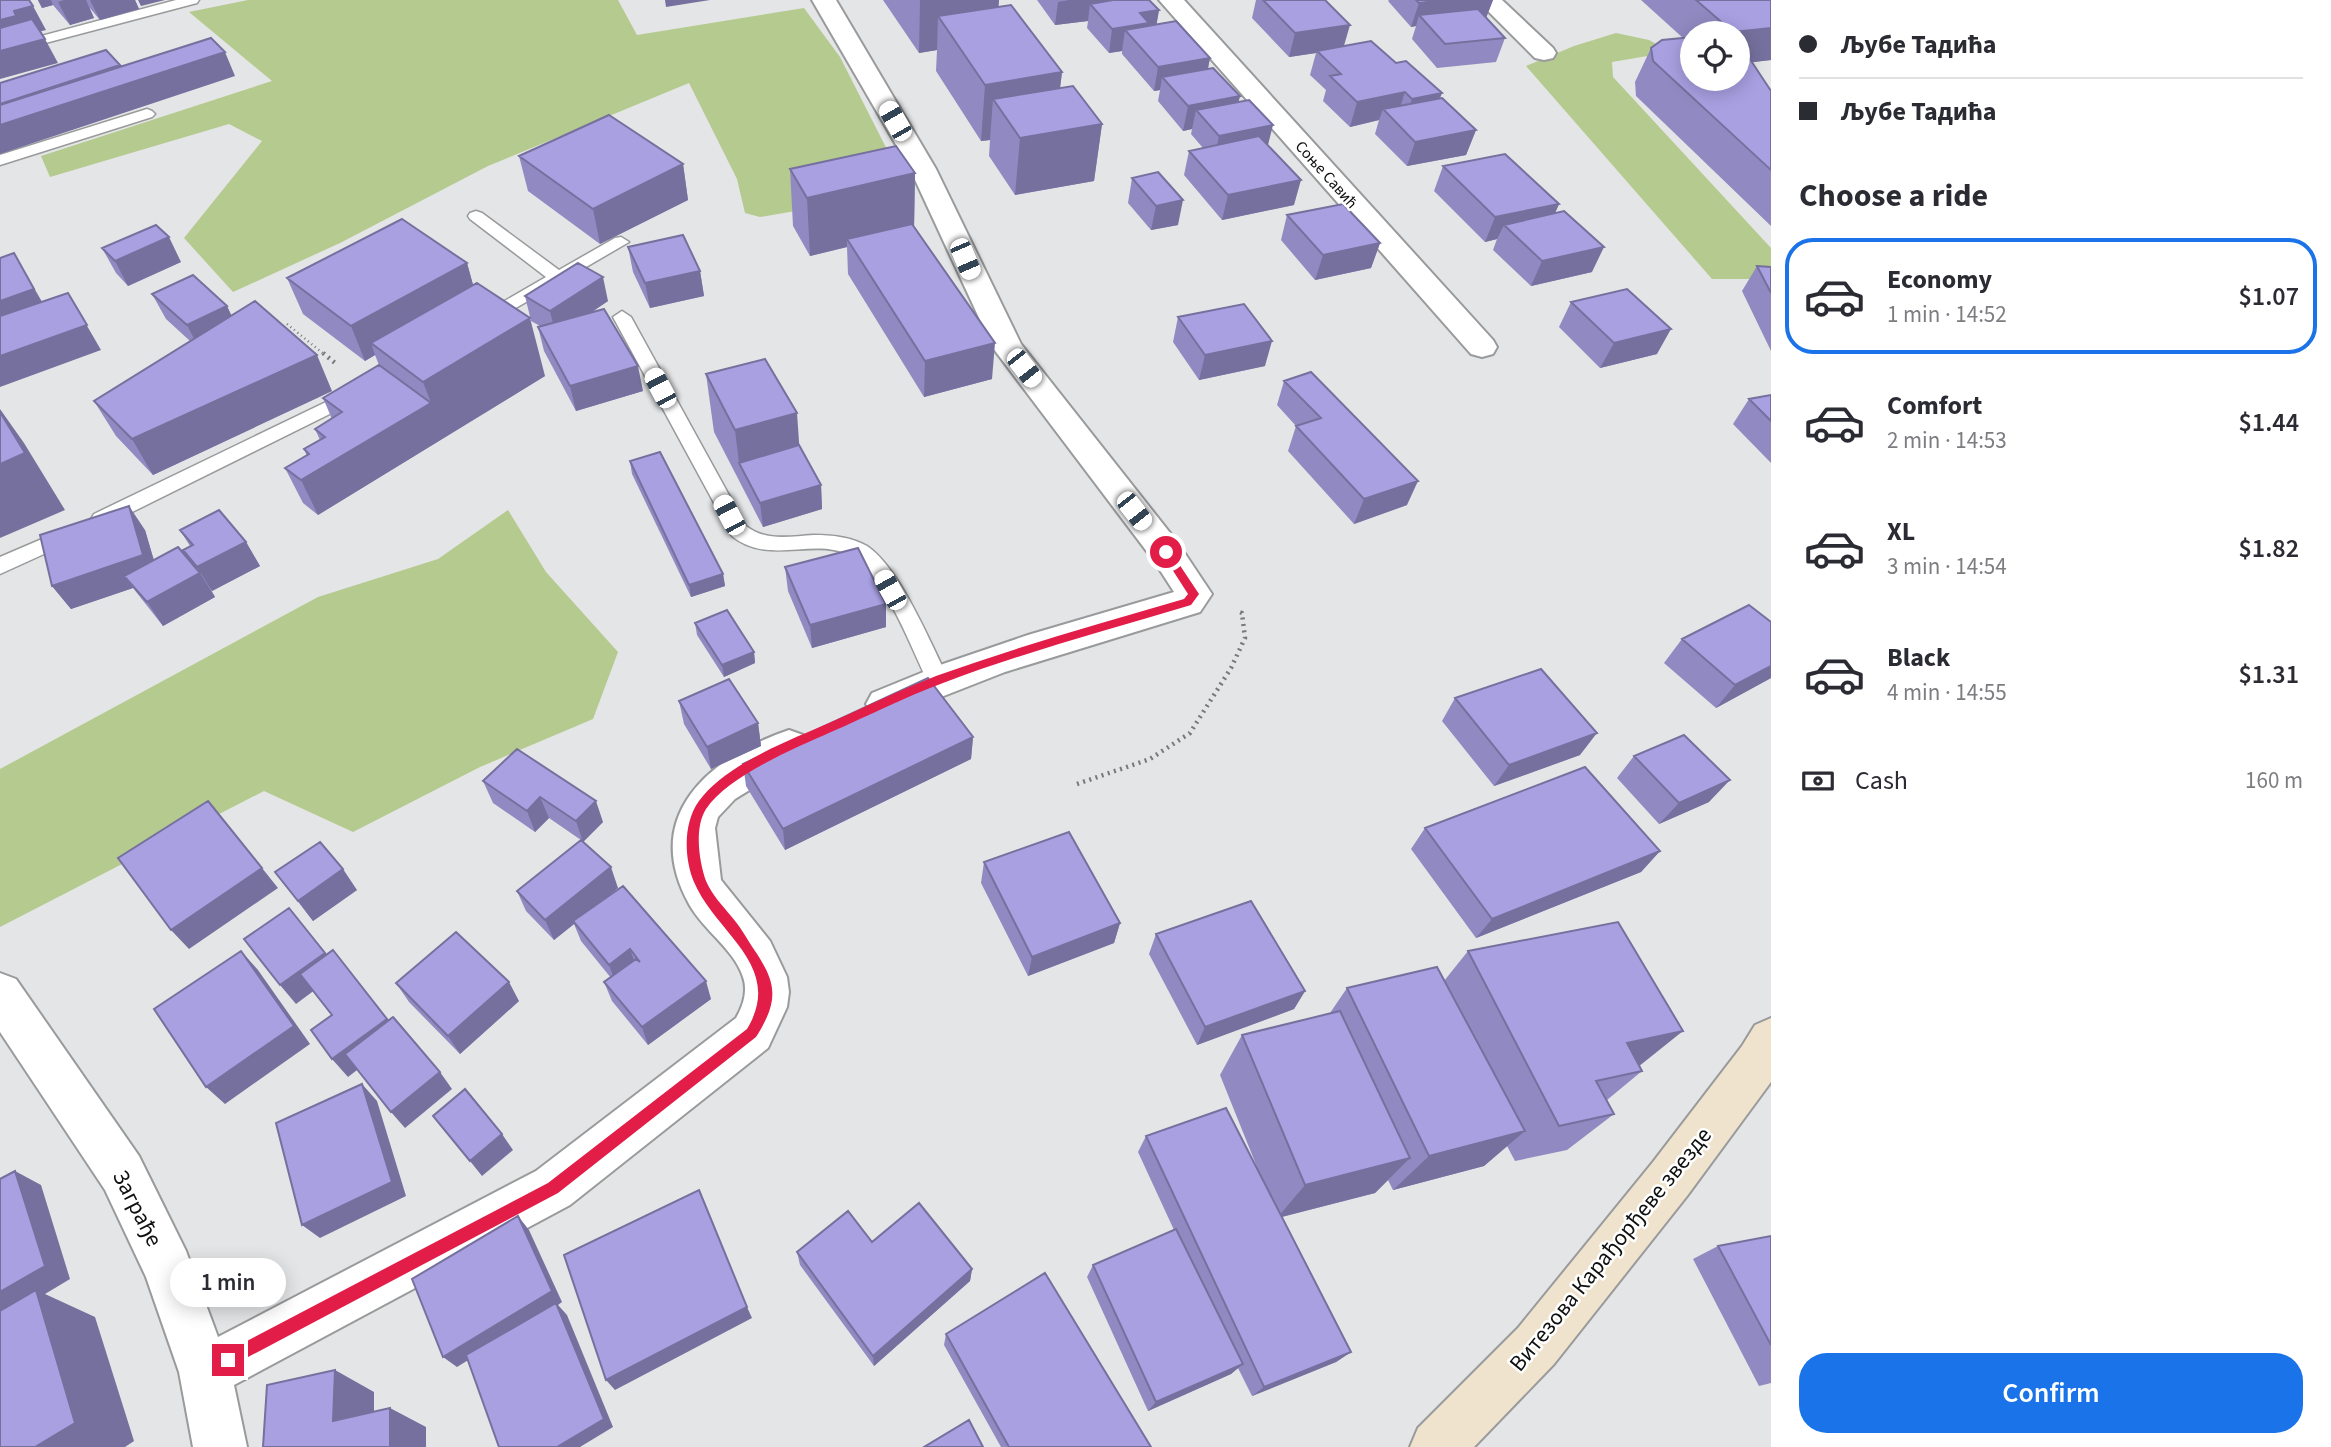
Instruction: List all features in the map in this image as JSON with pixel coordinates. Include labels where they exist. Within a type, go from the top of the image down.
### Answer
[{"type":"street","points":[[205,1372],[553,1188],[752,1033],[763,1015],[767,997],[765,977],[732,926],[706,895],[696,864],[693,840],[695,822],[702,806],[719,786],[784,748],[938,680],[1085,631],[1188,602],[1194,594],[1166,552],[1008,348],[923,169],[824,0]]},
{"type":"street","name":"Соње Савић","points":[[1171,0],[1482,347]]},
{"type":"street","points":[[1489,0],[1544,53]]},
{"type":"street","name":"Заграђе","points":[[0,994],[122,1173],[168,1269],[205,1372],[220,1447]]},
{"type":"street","name":"Витезова Карађорђеве звезде","points":[[1437,1447],[1536,1346],[1670,1179],[1758,1062],[1771,1040]]},
{"type":"lane","points":[[0,51],[192,0]]},
{"type":"lane","points":[[0,160],[147,114]]},
{"type":"lane","points":[[476,216],[558,278]]},
{"type":"lane","points":[[461,334],[621,242]]},
{"type":"lane","points":[[622,317],[729,515],[742,534],[769,544],[840,542],[861,552],[878,569],[938,680]]},
{"type":"lane","points":[[0,566],[365,390]]},
{"type":"path","points":[[287,324],[365,390]]},
{"type":"path","points":[[1077,784],[1150,759],[1190,733],[1231,668],[1245,638],[1242,613],[1194,594]]},
{"type":"green space","points":[[248,0],[618,0],[637,35],[804,8],[840,57],[901,177],[905,192],[760,217],[745,213],[737,179],[689,83],[488,166],[340,243],[233,292],[184,238],[262,141],[229,124],[50,177],[41,156],[272,81],[189,12]]},
{"type":"green space","points":[[1616,33],[1649,40],[1671,52],[1612,62],[1613,77],[1771,248],[1771,279],[1712,279],[1526,66],[1574,46]]},
{"type":"green space","points":[[508,510],[546,572],[618,652],[593,719],[480,767],[353,832],[264,791],[0,927],[0,769],[318,597],[438,559]]},
{"type":"building","points":[[0,0],[29,0],[33,6],[14,11],[16,16],[0,20]]},
{"type":"building","points":[[1113,0],[1149,0],[1159,10],[1140,13],[1149,23],[1112,29],[1090,4]]},
{"type":"building","points":[[1263,0],[1325,0],[1350,25],[1295,33]]},
{"type":"building","points":[[1416,0],[1444,0],[1419,3]]},
{"type":"building","points":[[1696,0],[1771,0],[1771,28],[1750,30],[1750,21],[1720,21]]},
{"type":"building","points":[[1011,5],[1062,72],[985,85],[938,16]]},
{"type":"building","points":[[1478,9],[1505,38],[1445,44],[1419,15]]},
{"type":"building","points":[[32,19],[45,39],[0,51],[0,28]]},
{"type":"building","points":[[1176,21],[1210,58],[1158,67],[1125,30]]},
{"type":"building","points":[[211,38],[225,52],[0,125],[0,105]]},
{"type":"building","points":[[1680,38],[1680,86],[1653,61],[1651,48],[1662,40]]},
{"type":"building","points":[[1371,41],[1396,63],[1406,61],[1442,93],[1412,99],[1405,92],[1357,102],[1330,76],[1341,74],[1317,51]]},
{"type":"building","points":[[106,50],[120,65],[0,104],[0,83]]},
{"type":"building","points":[[1750,59],[1771,91],[1771,170],[1685,91],[1750,91]]},
{"type":"building","points":[[1213,68],[1240,96],[1188,106],[1162,77]]},
{"type":"building","points":[[1073,86],[1102,124],[1020,138],[993,99]]},
{"type":"building","points":[[1442,98],[1476,130],[1415,142],[1383,109]]},
{"type":"building","points":[[1249,100],[1273,125],[1219,136],[1196,110]]},
{"type":"building","points":[[609,115],[683,164],[593,209],[519,156]]},
{"type":"building","points":[[1259,136],[1301,180],[1228,195],[1189,151]]},
{"type":"building","points":[[896,146],[915,173],[807,198],[790,169]]},
{"type":"building","points":[[1505,154],[1559,204],[1495,217],[1443,166]]},
{"type":"building","points":[[1158,172],[1183,200],[1156,206],[1132,178]]},
{"type":"building","points":[[1343,204],[1380,243],[1323,255],[1287,215]]},
{"type":"building","points":[[1564,211],[1604,247],[1542,261],[1504,225]]},
{"type":"building","points":[[402,219],[467,263],[351,326],[287,278]]},
{"type":"building","points":[[912,224],[995,343],[925,361],[847,239]]},
{"type":"building","points":[[156,225],[169,237],[115,261],[102,248]]},
{"type":"building","points":[[683,235],[700,271],[645,283],[628,247]]},
{"type":"building","points":[[14,253],[34,289],[0,301],[0,258]]},
{"type":"building","points":[[578,263],[603,277],[550,311],[525,296]]},
{"type":"building","points":[[1757,266],[1771,267],[1771,293]]},
{"type":"building","points":[[193,275],[227,306],[187,325],[152,294]]},
{"type":"building","points":[[477,283],[530,318],[423,382],[371,343]]},
{"type":"building","points":[[1627,289],[1671,329],[1614,343],[1571,302]]},
{"type":"building","points":[[68,293],[87,325],[0,356],[0,316]]},
{"type":"building","points":[[255,301],[317,355],[132,439],[94,401]]},
{"type":"building","points":[[1244,304],[1272,341],[1205,355],[1178,317]]},
{"type":"building","points":[[604,309],[638,366],[570,386],[538,327]]},
{"type":"building","points":[[765,359],[797,413],[735,430],[706,374]]},
{"type":"building","points":[[379,365],[431,403],[301,480],[285,468],[309,454],[304,449],[325,437],[315,429],[342,412],[323,398]]},
{"type":"building","points":[[1311,372],[1418,481],[1364,499],[1296,426],[1321,418],[1284,381]]},
{"type":"building","points":[[1771,395],[1771,421],[1749,399]]},
{"type":"building","points":[[0,412],[25,453],[0,464]]},
{"type":"building","points":[[799,445],[821,485],[760,503],[739,463]]},
{"type":"building","points":[[660,452],[723,574],[689,585],[630,461]]},
{"type":"building","points":[[129,506],[143,555],[52,586],[40,535]]},
{"type":"building","points":[[219,510],[246,542],[197,567],[183,550],[193,545],[180,530]]},
{"type":"building","points":[[178,547],[200,573],[147,602],[124,576]]},
{"type":"building","points":[[858,548],[886,604],[810,625],[785,567]]},
{"type":"building","points":[[1749,605],[1771,622],[1771,666],[1735,685],[1682,639]]},
{"type":"building","points":[[727,610],[754,652],[722,665],[695,623]]},
{"type":"building","points":[[1541,669],[1597,733],[1509,765],[1455,698]]},
{"type":"building","points":[[928,678],[973,737],[783,829],[743,764]]},
{"type":"building","points":[[729,679],[758,723],[707,747],[679,701]]},
{"type":"building","points":[[1684,735],[1730,780],[1679,803],[1634,756]]},
{"type":"building","points":[[517,749],[596,801],[576,821],[540,797],[527,811],[483,781]]},
{"type":"building","points":[[1585,767],[1660,851],[1492,919],[1425,828]]},
{"type":"building","points":[[208,801],[262,868],[171,930],[118,858]]},
{"type":"building","points":[[1069,832],[1120,923],[1032,957],[984,862]]},
{"type":"building","points":[[581,840],[611,867],[545,920],[517,891]]},
{"type":"building","points":[[320,842],[343,869],[298,901],[275,872]]},
{"type":"building","points":[[623,886],[706,981],[642,1027],[604,982],[636,959],[640,962],[630,949],[609,965],[573,921]]},
{"type":"building","points":[[1251,901],[1305,991],[1205,1027],[1156,934]]},
{"type":"building","points":[[289,908],[325,953],[280,985],[244,939]]},
{"type":"building","points":[[1618,922],[1683,1031],[1627,1043],[1642,1071],[1596,1081],[1614,1114],[1559,1126],[1468,951]]},
{"type":"building","points":[[456,932],[509,982],[448,1036],[396,983]]},
{"type":"building","points":[[333,950],[387,1019],[332,1059],[311,1030],[332,1015],[300,974]]},
{"type":"building","points":[[241,951],[294,1026],[206,1087],[154,1009]]},
{"type":"building","points":[[1437,967],[1525,1131],[1429,1156],[1347,988]]},
{"type":"building","points":[[1340,1011],[1410,1158],[1305,1185],[1242,1035]]},
{"type":"building","points":[[393,1017],[440,1072],[391,1112],[345,1054]]},
{"type":"building","points":[[362,1084],[392,1182],[302,1225],[276,1123]]},
{"type":"building","points":[[465,1089],[502,1134],[470,1161],[433,1116]]},
{"type":"building","points":[[1226,1108],[1351,1352],[1264,1387],[1146,1136]]},
{"type":"building","points":[[15,1171],[45,1266],[0,1292],[0,1179]]},
{"type":"building","points":[[699,1190],[747,1307],[606,1380],[564,1255]]},
{"type":"building","points":[[919,1203],[972,1269],[873,1356],[797,1252],[848,1211],[872,1242]]},
{"type":"building","points":[[518,1216],[552,1291],[443,1357],[412,1279]]},
{"type":"building","points":[[1176,1229],[1243,1364],[1156,1402],[1093,1265]]},
{"type":"building","points":[[1771,1236],[1771,1345],[1718,1246]]},
{"type":"building","points":[[1045,1273],[1151,1447],[1009,1447],[946,1334]]},
{"type":"building","points":[[36,1290],[75,1423],[35,1447],[0,1447],[0,1311]]},
{"type":"building","points":[[556,1303],[604,1419],[557,1447],[499,1447],[466,1355]]},
{"type":"building","points":[[335,1370],[333,1421],[390,1408],[390,1447],[263,1447],[267,1385]]},
{"type":"building","points":[[969,1420],[983,1447],[924,1447]]},
{"type":"route","points":[[228,1360],[553,1188],[752,1033],[763,1015],[767,997],[765,977],[732,926],[706,895],[699,878],[693,840],[695,822],[702,806],[719,786],[784,748],[938,680],[1085,631],[1188,602],[1194,594],[1166,552]]}]
